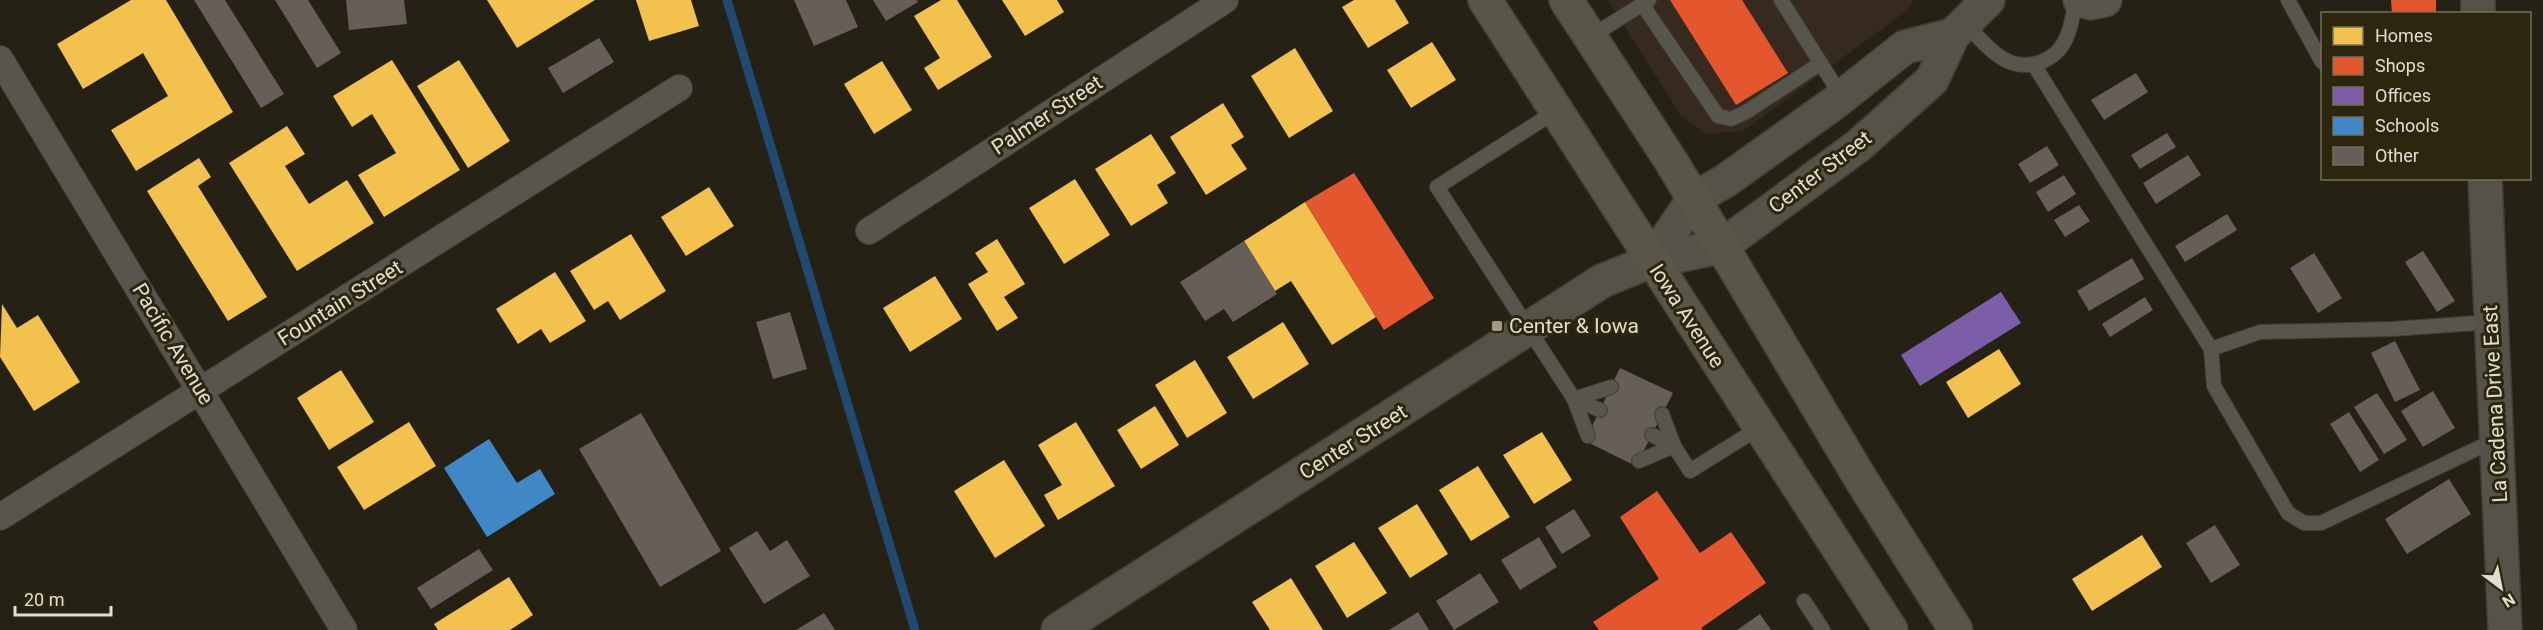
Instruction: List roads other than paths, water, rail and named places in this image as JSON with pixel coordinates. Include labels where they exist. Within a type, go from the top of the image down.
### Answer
[{"type":"main road","name":"Iowa Avenue","points":[[1485,0],[1891,630]]},
{"type":"main road","points":[[1566,0],[1694,199],[1720,247],[1862,481],[1956,630]]},
{"type":"main road","name":"Center Street","points":[[1058,630],[1602,281],[1652,261],[1720,247],[1858,146],[1932,80],[1959,29],[1988,0]]},
{"type":"main road","points":[[1652,261],[1694,199],[1725,181],[1905,47],[1959,29]]},
{"type":"main road","name":"La Cadena Drive East","points":[[2486,180],[2505,630]]},
{"type":"street","name":"Palmer Street","points":[[869,231],[1225,0]]},
{"type":"street","points":[[2078,0],[2091,3],[2105,0]]},
{"type":"street","name":"Pacific Avenue","points":[[0,59],[344,630]]},
{"type":"street","name":"Fountain Street","points":[[0,518],[679,88]]},
{"type":"lane","points":[[1781,0],[1842,96]]},
{"type":"lane","points":[[1959,29],[2002,58],[2019,65],[2034,65],[2060,50],[2068,36],[2078,0]]},
{"type":"lane","points":[[2288,0],[2321,60]]},
{"type":"lane","points":[[1590,38],[1645,2],[1718,116],[1731,119],[1746,112],[1821,63]]},
{"type":"lane","points":[[2034,65],[2211,349],[2214,386],[2288,513],[2304,523],[2321,523],[2497,439]]},
{"type":"lane","points":[[1556,111],[1437,188],[1574,399],[1588,436]]},
{"type":"lane","points":[[2211,349],[2260,332],[2392,329],[2492,322]]},
{"type":"lane","points":[[1574,399],[1611,387]]},
{"type":"lane","points":[[1574,399],[1600,410]]},
{"type":"lane","points":[[1662,414],[1674,446],[1690,471],[1759,428]]},
{"type":"lane","points":[[1652,435],[1674,446]]},
{"type":"lane","points":[[1639,461],[1674,446]]},
{"type":"lane","points":[[1804,601],[1823,630]]},
{"type":"waterway","points":[[727,0],[915,630]]},
{"type":"place","name":"Center & Iowa","points":[[1497,326]]}]
